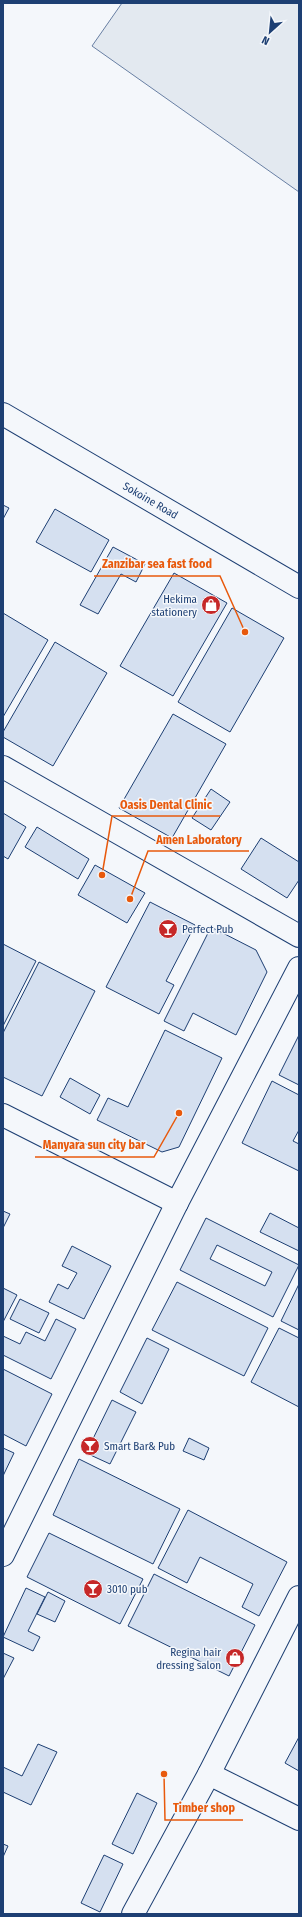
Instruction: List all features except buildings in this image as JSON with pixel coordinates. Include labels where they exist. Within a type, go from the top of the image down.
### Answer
[{"type":"street","name":"Sokoine Road","points":[[3,414],[299,587]]},
{"type":"street","points":[[3,767],[299,936]]},
{"type":"street","points":[[3,1554],[177,1203],[299,968]]},
{"type":"street","points":[[3,1115],[177,1203]]},
{"type":"street","points":[[133,1914],[208,1774],[299,1597]]},
{"type":"street","points":[[208,1774],[299,1819]]},
{"type":"shaded area","points":[[122,3],[299,3],[299,192],[92,46]]},
{"type":"place","name":"Hekima stationery","points":[[211,605]]},
{"type":"place","name":"Zanzibar sea fast food","points":[[245,632]]},
{"type":"place","name":"Oasis Dental Clinic","points":[[102,875]]},
{"type":"place","name":"Amen Laboratory","points":[[130,899]]},
{"type":"place","name":"Perfect Pub","points":[[168,929]]},
{"type":"place","name":"Manyara sun city bar","points":[[179,1113]]},
{"type":"place","name":"Smart Bar& Pub","points":[[90,1446]]},
{"type":"place","name":"3010 pub","points":[[93,1589]]},
{"type":"place","name":"Regina hair dressing salon","points":[[235,1658]]},
{"type":"place","name":"Timber shop","points":[[164,1774]]}]
